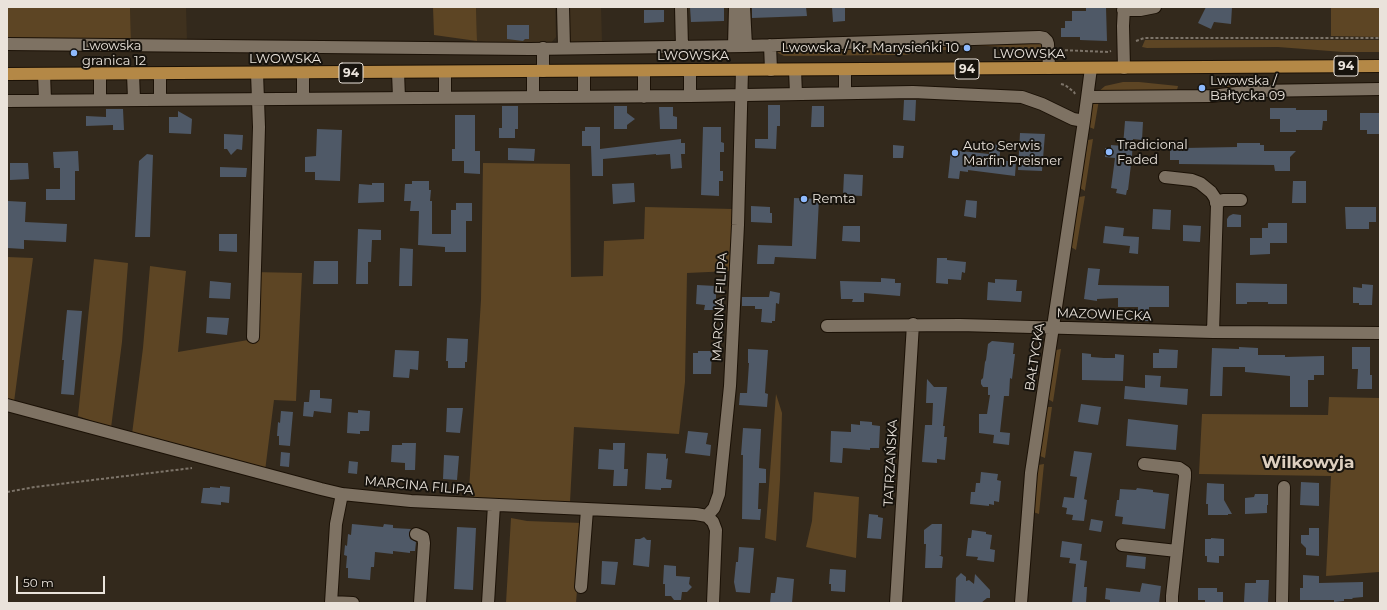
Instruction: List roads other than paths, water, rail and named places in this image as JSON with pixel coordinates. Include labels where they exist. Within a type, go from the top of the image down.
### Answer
[{"type":"main road","name":"LWOWSKA","points":[[7,74],[1380,66]]},
{"type":"street","points":[[563,7],[564,48]]},
{"type":"street","points":[[680,7],[682,47]]},
{"type":"street","points":[[735,7],[740,46]]},
{"type":"street","points":[[740,46],[744,7]]},
{"type":"street","points":[[1124,68],[1119,44],[1124,8],[1140,10],[1155,7]]},
{"type":"street","points":[[7,44],[564,48],[740,46],[1039,37],[1044,38],[1047,41],[1049,51],[1049,68]]},
{"type":"street","points":[[770,45],[771,70]]},
{"type":"street","points":[[534,98],[543,48]]},
{"type":"street","name":"BAŁTYCKA","points":[[1021,603],[1031,473],[1084,121],[1082,98],[1091,68]]},
{"type":"street","points":[[690,70],[690,96]]},
{"type":"street","name":"MARCINA FILIPA","points":[[7,405],[321,490],[342,494],[404,500],[587,510],[696,514],[707,516],[714,508],[719,494],[730,386],[742,70]]},
{"type":"street","points":[[796,70],[796,94]]},
{"type":"street","points":[[845,70],[845,92]]},
{"type":"street","points":[[584,71],[584,97]]},
{"type":"street","points":[[644,71],[644,97]]},
{"type":"street","points":[[398,72],[399,98]]},
{"type":"street","points":[[445,72],[445,98]]},
{"type":"street","points":[[253,337],[259,127],[258,73]]},
{"type":"street","points":[[303,73],[303,98]]},
{"type":"street","points":[[44,74],[45,100]]},
{"type":"street","points":[[100,74],[100,100]]},
{"type":"street","points":[[134,74],[134,100]]},
{"type":"street","points":[[160,74],[160,99]]},
{"type":"street","points":[[1082,98],[1211,96],[1256,91],[1380,89]]},
{"type":"street","points":[[7,101],[644,97],[742,96],[845,92],[913,92],[1022,97],[1042,104],[1073,119],[1084,121]]},
{"type":"street","points":[[1165,177],[1183,178],[1200,183],[1212,192],[1215,198],[1213,332]]},
{"type":"street","points":[[1216,203],[1223,200],[1241,200]]},
{"type":"street","name":"MAZOWIECKA","points":[[827,326],[913,324],[1213,332],[1380,333]]},
{"type":"street","name":"TATRZAŃSKA","points":[[896,603],[913,324]]},
{"type":"street","points":[[1144,464],[1179,468],[1185,472],[1172,603]]},
{"type":"street","points":[[1282,603],[1284,487]]},
{"type":"street","points":[[342,494],[336,524],[331,602],[353,603]]},
{"type":"street","points":[[488,603],[494,505]]},
{"type":"street","points":[[581,587],[587,510]]},
{"type":"street","points":[[707,516],[713,522],[716,530],[713,603]]},
{"type":"street","points":[[416,534],[423,537],[424,543],[420,603]]},
{"type":"street","points":[[1122,545],[1177,551]]},
{"type":"place","name":"Lwowska / Kr. Marysieńki 10","points":[[967,48]]},
{"type":"place","name":"Lwowska granica 12","points":[[74,53]]},
{"type":"place","name":"Lwowska / Bałtycka 09","points":[[1202,88]]},
{"type":"place","name":"Tradicional Faded","points":[[1109,152]]},
{"type":"place","name":"Auto Serwis Marfin Preisner","points":[[955,153]]},
{"type":"place","name":"Remta","points":[[804,199]]},
{"type":"district","name":"Wilkowyja","points":[[1308,463]]}]
